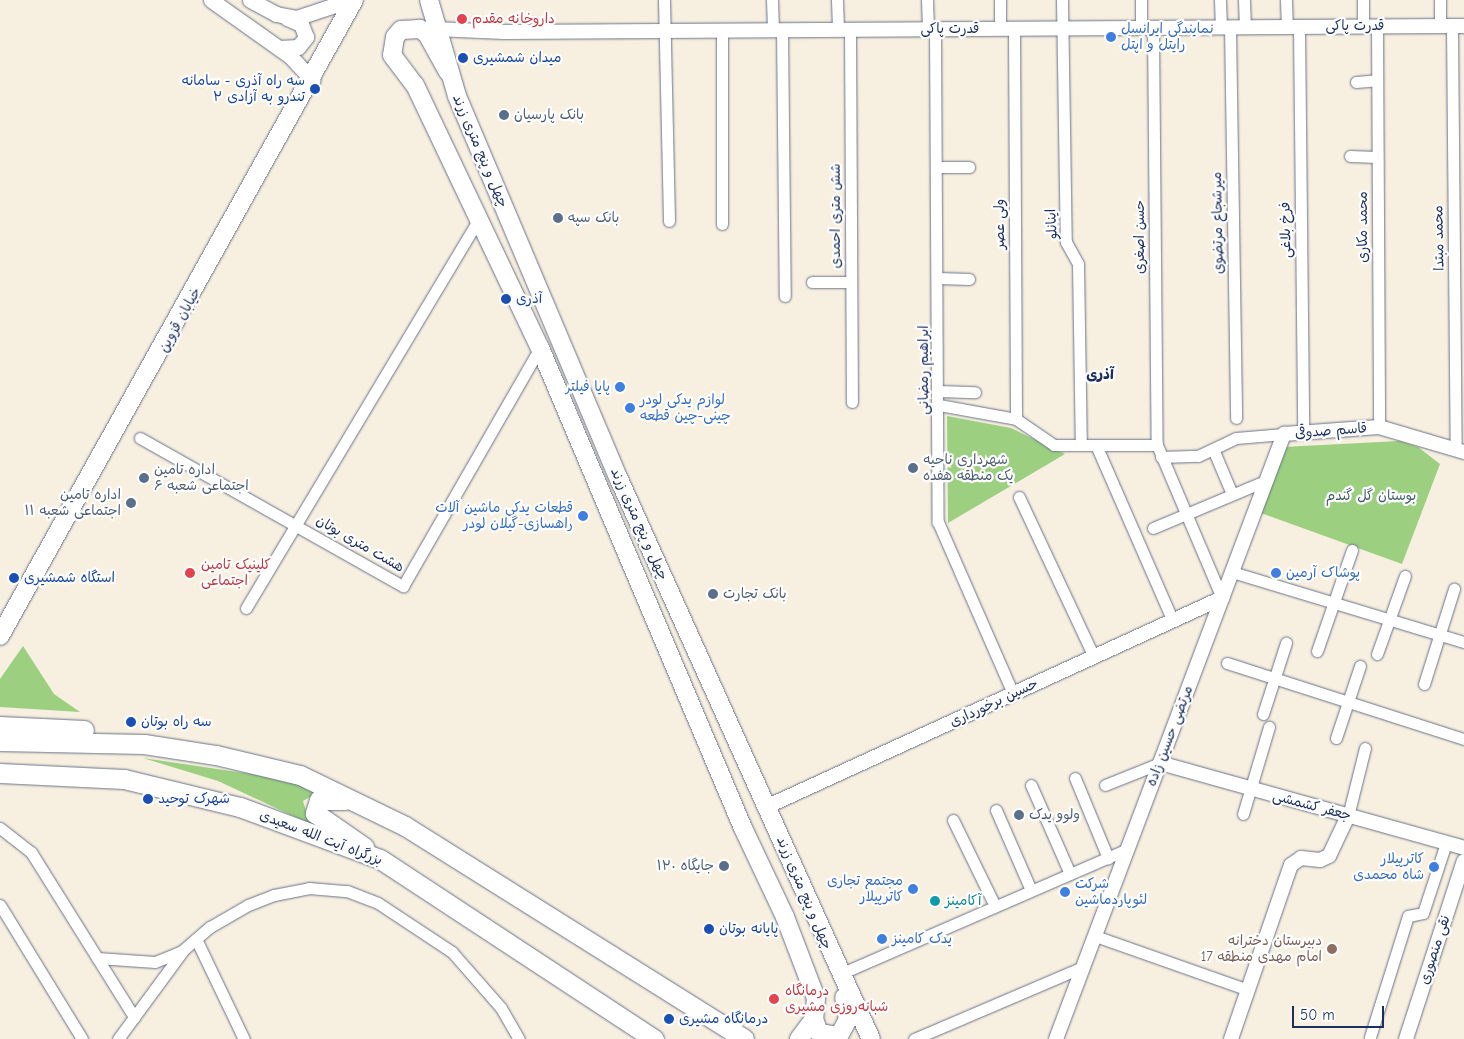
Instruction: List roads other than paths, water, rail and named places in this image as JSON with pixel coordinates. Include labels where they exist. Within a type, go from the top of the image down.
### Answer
[{"type":"highway","points":[[0,726],[107,732],[144,744]]},
{"type":"highway","points":[[0,741],[144,744],[216,755],[300,775],[405,826],[744,1039]]},
{"type":"highway","name":"بزرگراه آیت الله سعیدی","points":[[1,773],[93,775],[146,784],[240,807],[380,859],[654,1039]]},
{"type":"highway","points":[[354,801],[319,800],[314,813],[380,859]]},
{"type":"main road","points":[[211,0],[279,48],[312,80]]},
{"type":"main road","points":[[250,0],[301,24],[306,37],[298,47],[279,48]]},
{"type":"main road","points":[[284,17],[319,13],[350,0]]},
{"type":"main road","name":"خیابان قزوین","points":[[0,636],[312,80],[354,0]]},
{"type":"main road","name":"چهل و پنج متری زرند","points":[[429,0],[435,29],[448,72],[618,477],[837,968],[871,1039]]},
{"type":"main road","name":"چهل و پنج متری زرند","points":[[448,72],[427,34],[420,28],[401,30],[391,46],[392,55],[415,85],[540,348],[742,828],[786,917],[816,998],[814,1019]]},
{"type":"main road","points":[[814,1019],[818,1033],[832,1038],[847,1025],[847,1007],[837,968]]},
{"type":"main road","points":[[799,1039],[814,1019]]},
{"type":"street","points":[[664,0],[669,221]]},
{"type":"street","points":[[772,0],[778,30],[785,296]]},
{"type":"street","name":"شش متری احمدی","points":[[837,0],[844,30],[851,282],[852,402]]},
{"type":"street","name":"ابراهیم رمضانی","points":[[927,0],[932,29],[937,167],[938,522],[1013,694]]},
{"type":"street","name":"ولی عصر","points":[[1000,0],[1007,29],[1016,419]]},
{"type":"street","name":"اینانلو","points":[[1062,0],[1066,242],[1078,264],[1081,445]]},
{"type":"street","name":"حسن اصغری","points":[[1141,0],[1147,28],[1157,445],[1222,598]]},
{"type":"street","name":"میرشجاع مرتضوی","points":[[1220,0],[1225,27],[1236,418]]},
{"type":"street","points":[[1244,0],[1245,27]]},
{"type":"street","name":"فرخ بلاغی","points":[[1286,0],[1293,27],[1303,432]]},
{"type":"street","name":"محمد مکاری","points":[[1362,0],[1370,26],[1377,80],[1379,427]]},
{"type":"street","name":"محمد مبتدا","points":[[1440,0],[1452,26],[1460,451]]},
{"type":"street","name":"قدرت پاکی","points":[[435,29],[722,31],[1452,26]]},
{"type":"street","points":[[722,31],[722,224]]},
{"type":"street","points":[[1356,82],[1377,80]]},
{"type":"street","points":[[1350,156],[1377,157]]},
{"type":"street","points":[[937,167],[969,167]]},
{"type":"street","points":[[246,608],[479,219]]},
{"type":"street","points":[[938,278],[969,279]]},
{"type":"street","points":[[812,282],[851,282]]},
{"type":"street","name":"هشت متری بوتان","points":[[140,438],[403,586],[540,348]]},
{"type":"street","points":[[939,391],[975,392]]},
{"type":"street","points":[[939,404],[1016,419],[1054,445],[1157,445]]},
{"type":"street","name":"قاسم صدوقی","points":[[1284,434],[1379,427],[1460,451]]},
{"type":"street","points":[[1161,458],[1198,456],[1236,438],[1284,434]]},
{"type":"street","name":"مرتضی حسین زاده","points":[[1056,1039],[1284,434]]},
{"type":"street","points":[[1096,445],[1173,621]]},
{"type":"street","points":[[1213,449],[1232,494]]},
{"type":"street","points":[[1153,528],[1186,512],[1267,480]]},
{"type":"street","points":[[1019,497],[1094,657]]},
{"type":"street","points":[[1317,652],[1352,550]]},
{"type":"street","points":[[1232,572],[1390,618],[1464,642]]},
{"type":"street","points":[[1377,654],[1405,576]]},
{"type":"street","points":[[1424,684],[1454,589]]},
{"type":"street","name":"حسین برخورداری","points":[[766,806],[1222,598]]},
{"type":"street","points":[[1263,714],[1286,643]]},
{"type":"street","points":[[1227,663],[1464,739]]},
{"type":"street","points":[[1336,738],[1360,666]]},
{"type":"street","points":[[1243,814],[1270,727]]},
{"type":"street","points":[[1231,1039],[1291,865],[1301,858],[1320,860],[1329,856],[1348,816],[1365,748]]},
{"type":"street","points":[[1105,785],[1160,762]]},
{"type":"street","name":"جعفر کشمشی","points":[[1160,762],[1464,848]]},
{"type":"street","points":[[1075,778],[1108,858]]},
{"type":"street","points":[[1031,785],[1070,874]]},
{"type":"street","points":[[996,810],[1031,890]]},
{"type":"street","points":[[954,820],[995,906]]},
{"type":"street","points":[[0,828],[31,852],[134,1017]]},
{"type":"street","points":[[1370,1037],[1408,916],[1423,913],[1446,843]]},
{"type":"street","points":[[837,968],[995,906],[1128,849]]},
{"type":"street","name":"نقی منصوری","points":[[1406,1039],[1463,868]]},
{"type":"street","points":[[118,1039],[182,951],[196,939],[248,905],[274,895],[309,888],[347,891],[378,903],[452,952],[495,1000],[520,1039]]},
{"type":"street","points":[[0,905],[82,1039]]},
{"type":"street","points":[[1095,936],[1248,990]]},
{"type":"street","points":[[196,939],[244,1039]]},
{"type":"street","points":[[97,958],[155,962],[182,951]]},
{"type":"street","points":[[914,1039],[1083,967]]},
{"type":"place","name":"داروخانه مقدم","points":[[462,19]]},
{"type":"place","name":"نمایندگی ایرانسل رایتل و اپتل","points":[[1111,37]]},
{"type":"place","name":"میدان شمشیری","points":[[463,58]]},
{"type":"place","name":"سه راه آذری - سامانه ۲ تندرو به آزادی","points":[[315,89]]},
{"type":"place","name":"بانک پارسیان","points":[[504,115]]},
{"type":"place","name":"بانک سپه","points":[[558,218]]},
{"type":"place","name":"آذری","points":[[506,299]]},
{"type":"place","name":"پایا فیلتر","points":[[620,387]]},
{"type":"place","name":"لوازم یدکی لودر چینی-چین قطعه","points":[[630,408]]},
{"type":"place","name":"شهرداری ناحیه یک منطقه هفده","points":[[913,468]]},
{"type":"place","name":"اداره تامین اجتماعی شعبه ۶","points":[[144,478]]},
{"type":"place","name":"اداره تامین اجتماعی شعبه ۱۱","points":[[131,503]]},
{"type":"place","name":"قطعات یدکی ماشین آلات راهسازی-گیلان لودر","points":[[583,516]]},
{"type":"place","name":"کلینیک تامین اجتماعی","points":[[190,573]]},
{"type":"place","name":"پوشاک آرمین","points":[[1276,573]]},
{"type":"place","name":"استگاه شمشیری","points":[[14,578]]},
{"type":"place","name":"بانک تجارت","points":[[713,594]]},
{"type":"place","name":"سه راه بوتان","points":[[131,722]]},
{"type":"place","name":"شهرک توحید","points":[[148,799]]},
{"type":"place","name":"ولوو یدک","points":[[1019,815]]},
{"type":"place","name":"جایگاه ۱۲۰","points":[[724,866]]},
{"type":"place","name":"کاترپیلار شاه محمدی","points":[[1434,867]]},
{"type":"place","name":"مجتمع تجاری کاترپیلار","points":[[913,889]]},
{"type":"place","name":"شرکت لئوپاردماشین","points":[[1065,892]]},
{"type":"place","name":"آکامینز","points":[[935,901]]},
{"type":"place","name":"پایانه بوتان","points":[[709,929]]},
{"type":"place","name":"یدک کامینز","points":[[882,939]]},
{"type":"place","name":"دبیرستان دخترانه امام مهدی منطقه 17","points":[[1332,949]]},
{"type":"place","name":"درمانگاه شبانه‌روزی مشیری","points":[[774,999]]},
{"type":"place","name":"درمانگاه مشیری","points":[[669,1019]]},
{"type":"district","name":"آذری","points":[[1100,375]]},
{"type":"park label","name":"بوستان گل گندم","points":[[1371,496]]}]
